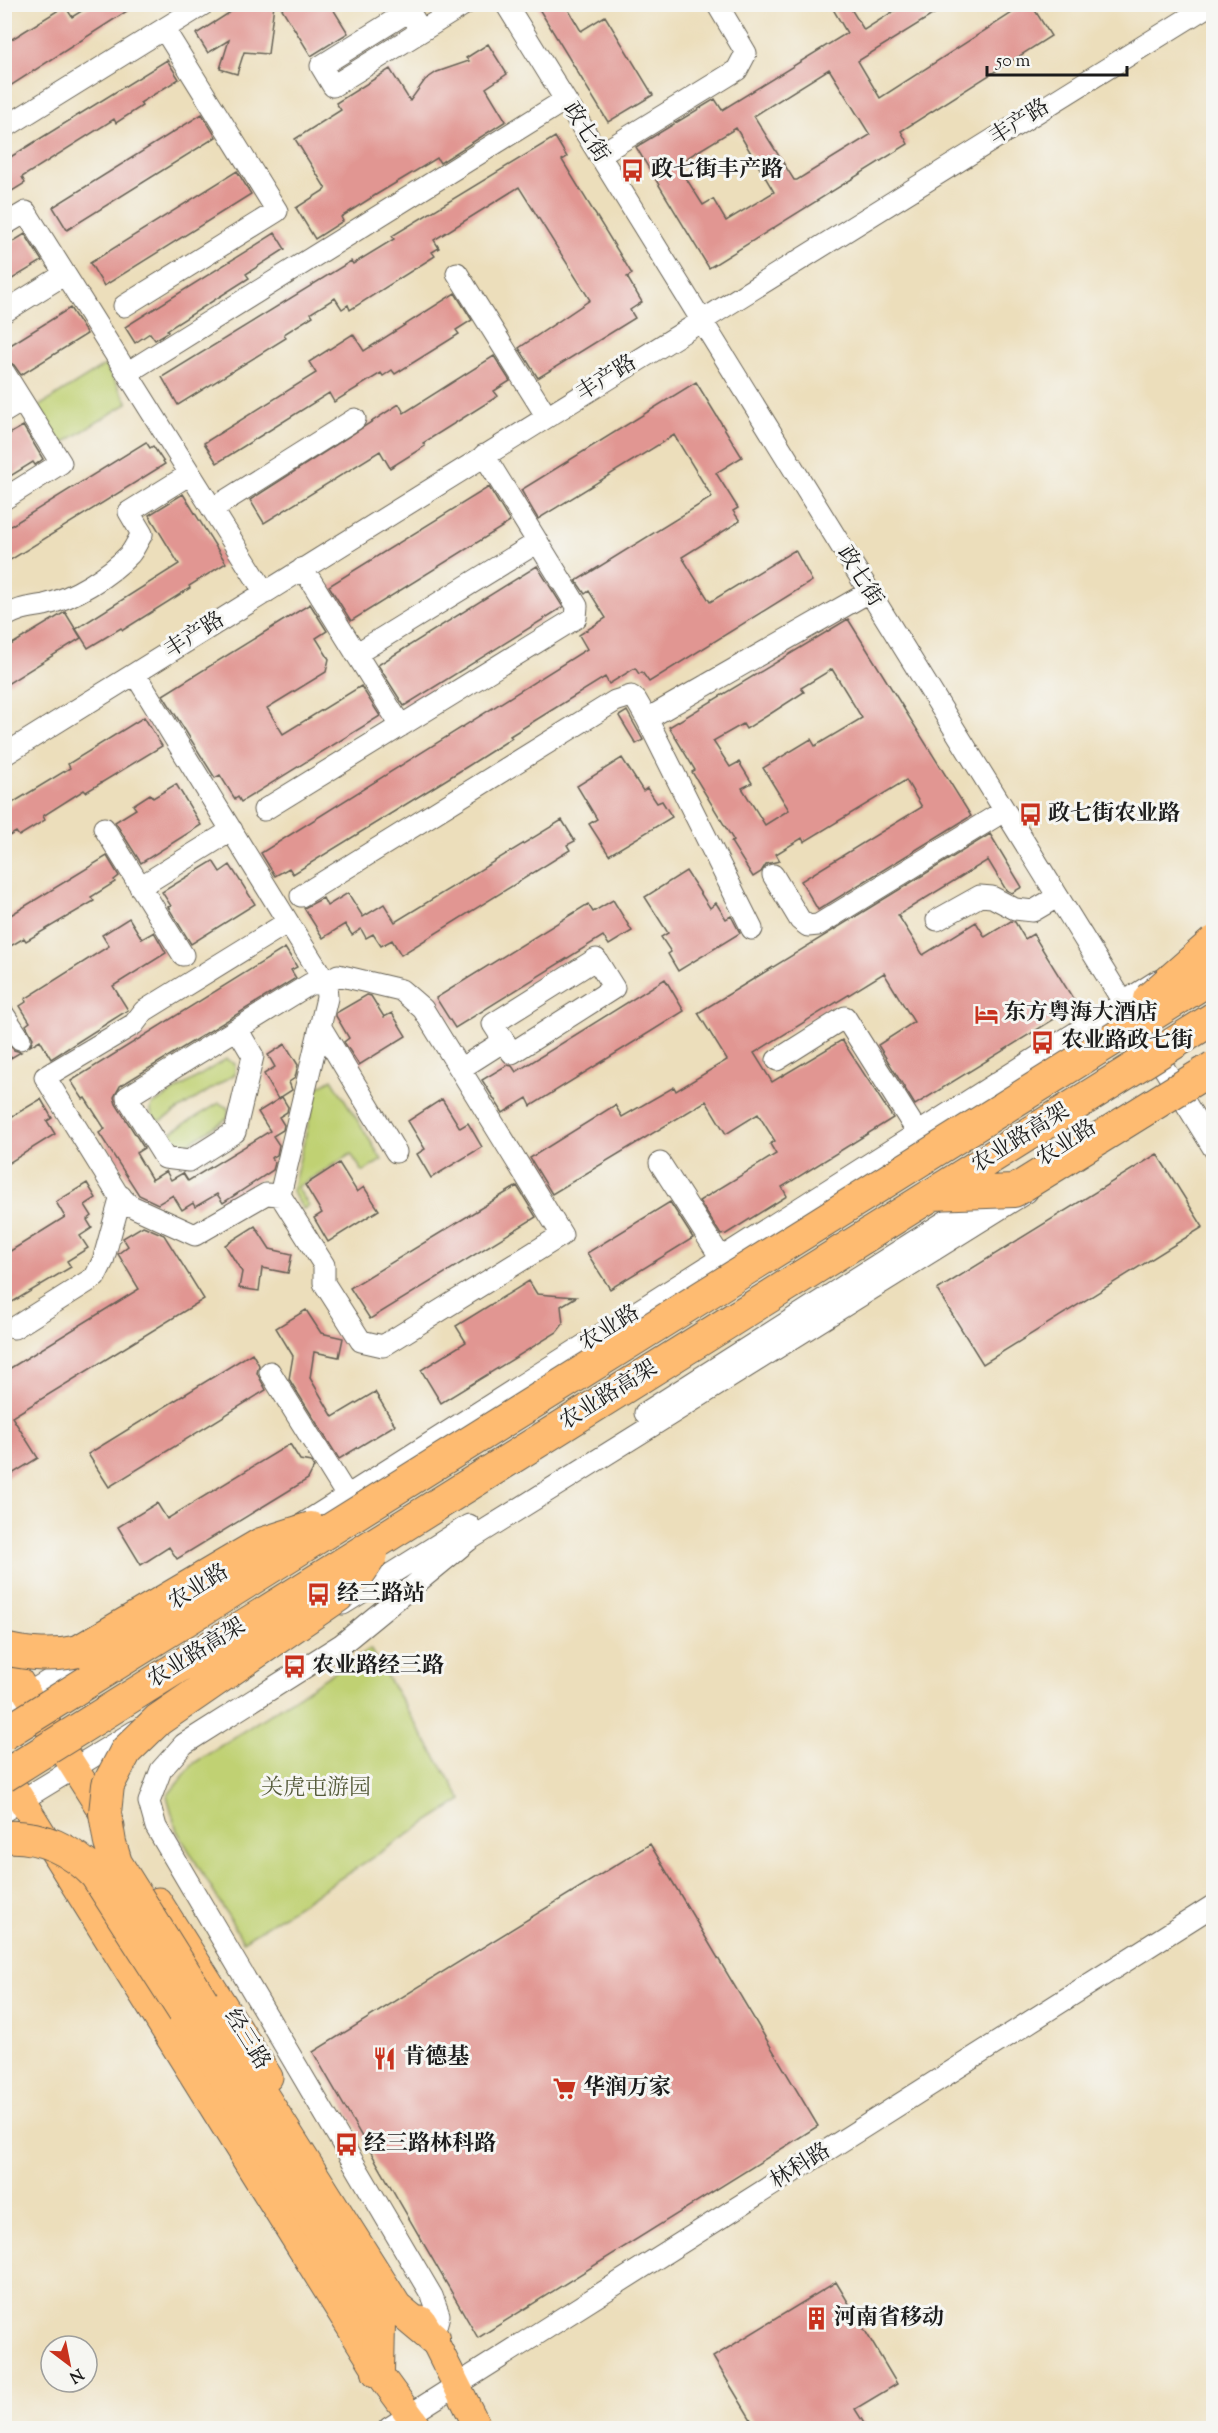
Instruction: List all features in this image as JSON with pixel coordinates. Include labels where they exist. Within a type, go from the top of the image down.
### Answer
[{"type":"highway","points":[[1078,1061],[1214,943]]},
{"type":"highway","name":"农业路高架","points":[[4,1734],[349,1506],[1214,976]]},
{"type":"highway","name":"农业路高架","points":[[9,1790],[385,1536],[1214,1018]]},
{"type":"highway","points":[[931,1194],[1014,1191],[1214,1067]]},
{"type":"highway","points":[[4,1649],[31,1655],[55,1656],[79,1651],[261,1544],[349,1506]]},
{"type":"highway","points":[[378,2372],[380,2324],[194,2007],[116,1863],[105,1813],[108,1785],[126,1751],[158,1720],[338,1596],[358,1575],[385,1536]]},
{"type":"highway","points":[[4,1837],[31,1838],[64,1849],[81,1859],[96,1875],[194,2007],[396,2307],[433,2338]]},
{"type":"main road","name":"经三路","points":[[4,1657],[433,2338],[478,2428]]},
{"type":"main road","points":[[9,1790],[378,2372],[406,2424]]},
{"type":"street","points":[[4,128],[204,4]]},
{"type":"street","points":[[421,31],[465,4]]},
{"type":"street","name":"政七街","points":[[506,4],[1214,1149]]},
{"type":"street","name":"丰产路","points":[[4,755],[1211,4]]},
{"type":"street","points":[[599,155],[737,70],[746,53],[724,7]]},
{"type":"street","points":[[124,306],[277,211],[164,29]]},
{"type":"street","points":[[128,373],[565,100]]},
{"type":"street","points":[[4,225],[26,212],[265,593]]},
{"type":"street","points":[[458,273],[547,417]]},
{"type":"street","points":[[4,312],[65,274]]},
{"type":"street","points":[[4,372],[13,406],[61,463],[4,499]]},
{"type":"street","points":[[212,509],[356,419]]},
{"type":"street","points":[[264,810],[576,618],[577,606],[484,455]]},
{"type":"street","points":[[4,617],[27,606],[43,605],[70,596],[108,573],[132,553],[142,534],[129,512],[190,474]]},
{"type":"street","points":[[356,654],[538,542]]},
{"type":"street","points":[[303,568],[401,726]]},
{"type":"street","points":[[647,718],[869,592]]},
{"type":"street","points":[[135,674],[326,982],[327,998],[280,1195],[324,1265],[324,1283],[361,1341],[383,1346],[562,1235],[423,1009],[401,990],[338,975],[326,982],[310,984],[237,1029],[127,1097],[165,1158],[189,1161],[235,1132],[253,1056],[237,1029]]},
{"type":"street","points":[[301,896],[615,701],[631,696],[647,718],[752,929]]},
{"type":"street","points":[[772,875],[800,920],[808,926],[818,925],[1004,811]]},
{"type":"street","points":[[104,828],[183,956]]},
{"type":"street","points":[[140,887],[232,830]]},
{"type":"street","points":[[938,920],[980,896],[992,897],[1015,909],[1033,911],[1057,897]]},
{"type":"street","points":[[280,1195],[266,1194],[195,1234],[129,1205],[45,1077],[134,1024],[144,1011],[288,921]]},
{"type":"street","name":"农业路","points":[[4,1708],[349,1506],[721,1258],[1214,943]]},
{"type":"street","points":[[596,959],[614,987],[512,1053],[504,1041],[493,1024],[596,959]]},
{"type":"street","points":[[5,1017],[20,1039]]},
{"type":"street","points":[[777,1060],[844,1017],[918,1133]]},
{"type":"street","points":[[320,1026],[396,1152]]},
{"type":"street","points":[[459,1069],[504,1041]]},
{"type":"street","name":"农业路","points":[[9,1790],[75,1768],[411,1562],[1175,1087],[1214,1051]]},
{"type":"street","points":[[433,2338],[439,2315],[432,2296],[156,1827],[149,1802],[161,1770],[184,1744],[342,1644],[469,1540],[1175,1087]]},
{"type":"street","points":[[660,1163],[721,1258]]},
{"type":"street","points":[[14,1328],[95,1277],[103,1262],[121,1196]]},
{"type":"street","points":[[270,1372],[349,1506]]},
{"type":"street","name":"林科路","points":[[406,2424],[456,2385],[1214,1905]]},
{"type":"green space","points":[[105,365],[128,403],[59,446],[36,408]]},
{"type":"green space","points":[[226,1059],[235,1064],[235,1074],[161,1121],[154,1117],[151,1113],[152,1105]]},
{"type":"green space","points":[[332,1079],[382,1160],[363,1172],[351,1154],[297,1187],[309,1206],[303,1209],[292,1191],[317,1088]]},
{"type":"green space","points":[[219,1103],[228,1108],[228,1118],[181,1148],[174,1144],[171,1140],[171,1132]]},
{"type":"green space","name":"关虎屯游园","points":[[370,1649],[462,1800],[243,1941],[177,1831],[167,1796],[194,1763]]},
{"type":"building","points":[[93,4],[138,4],[4,90],[4,44],[65,6],[72,17]]},
{"type":"building","points":[[243,4],[274,4],[268,54],[244,52],[237,74],[220,69],[229,40],[208,53],[196,34]]},
{"type":"building","points":[[279,4],[330,4],[348,33],[311,56]]},
{"type":"building","points":[[536,4],[565,4],[581,31],[605,16],[653,95],[608,122]]},
{"type":"building","points":[[830,4],[848,4],[864,30],[905,4],[950,4],[858,61],[880,98],[1026,4],[1031,4],[1051,36],[901,131],[908,144],[709,268],[636,147],[715,99],[722,110],[847,33]],"holes":[[[829,69],[870,135],[794,180],[754,116]],[[736,128],[774,192],[726,221],[713,199],[703,205],[677,164]]]},
{"type":"building","points":[[488,44],[507,74],[486,88],[506,121],[440,163],[437,158],[374,196],[341,217],[343,221],[315,239],[296,208],[326,189],[295,139],[341,110],[336,103],[390,69],[410,101],[425,80],[437,72],[469,61],[466,58]]},
{"type":"building","points":[[167,60],[179,79],[140,103],[142,106],[116,123],[114,119],[22,177],[25,183],[4,196],[4,161]]},
{"type":"building","points":[[202,114],[216,137],[67,230],[53,207]]},
{"type":"building","points":[[555,137],[567,157],[562,160],[632,274],[627,277],[642,302],[630,310],[635,318],[538,378],[519,348],[590,300],[519,187],[434,240],[439,248],[432,252],[435,256],[350,310],[348,305],[342,309],[335,298],[311,313],[313,316],[284,334],[286,338],[178,405],[162,377],[351,261],[353,264],[394,239],[392,236]]},
{"type":"building","points":[[237,171],[251,194],[104,286],[90,263]]},
{"type":"building","points":[[275,233],[285,249],[246,274],[249,278],[155,340],[150,333],[135,343],[125,327]]},
{"type":"building","points":[[25,234],[42,261],[4,284],[4,247]]},
{"type":"building","points":[[455,293],[472,320],[456,330],[459,334],[395,374],[392,370],[383,376],[381,373],[334,402],[329,393],[217,463],[204,443],[316,373],[309,362],[353,334],[364,351]]},
{"type":"building","points":[[70,308],[87,334],[21,375],[14,365],[4,359],[4,349]]},
{"type":"building","points":[[494,356],[510,381],[494,391],[498,396],[423,443],[425,446],[390,468],[380,451],[264,523],[250,500],[399,404],[404,413]]},
{"type":"building","points":[[696,382],[742,457],[716,473],[738,508],[733,511],[740,521],[682,557],[710,602],[795,550],[812,581],[649,682],[642,672],[639,674],[635,668],[609,684],[605,677],[510,736],[512,738],[468,766],[293,874],[289,868],[275,876],[261,853],[587,649],[579,635],[606,618],[589,591],[585,594],[576,581],[712,497],[674,435],[538,519],[521,490]]},
{"type":"building","points":[[23,426],[43,459],[35,465],[33,462],[4,480],[4,437]]},
{"type":"building","points":[[146,442],[150,448],[153,446],[165,464],[4,564],[4,530]]},
{"type":"building","points":[[489,487],[510,522],[351,621],[329,586]]},
{"type":"building","points":[[183,494],[226,563],[123,630],[121,628],[88,648],[76,629],[179,564],[149,515]]},
{"type":"building","points":[[537,566],[563,607],[404,706],[378,665]]},
{"type":"building","points":[[310,604],[327,631],[316,638],[329,659],[326,672],[267,708],[283,734],[361,686],[380,716],[241,802],[238,797],[235,799],[220,775],[215,778],[163,695]]},
{"type":"building","points":[[65,612],[81,638],[4,686],[4,649]]},
{"type":"building","points":[[848,619],[971,816],[818,910],[801,881],[922,807],[906,780],[804,842],[802,838],[776,854],[780,861],[766,864],[761,872],[753,877],[731,842],[734,841],[692,772],[695,770],[669,727]],"holes":[[[832,669],[862,718],[815,746],[811,739],[763,768],[789,810],[765,825],[742,788],[752,783],[739,762],[730,767],[713,741],[743,724],[746,729],[804,692],[801,688]]]},
{"type":"building","points":[[627,711],[643,740],[636,744],[619,716]]},
{"type":"building","points":[[144,717],[162,746],[86,792],[84,790],[43,816],[45,820],[19,836],[16,832],[4,839],[4,808],[70,768],[68,764]]},
{"type":"building","points":[[622,758],[643,791],[647,788],[657,803],[662,801],[672,817],[609,855],[589,824],[597,819],[577,786]]},
{"type":"building","points":[[176,784],[201,825],[141,863],[115,822],[136,809],[133,805],[150,794],[153,798]]},
{"type":"building","points":[[562,820],[575,841],[567,845],[570,850],[401,955],[392,940],[381,946],[373,934],[366,938],[361,929],[352,935],[345,924],[323,938],[304,908],[323,898],[327,906],[348,893],[363,917],[384,904],[395,922]]},
{"type":"building","points":[[990,834],[1022,887],[1012,893],[1006,890],[988,860],[898,915],[923,955],[976,922],[985,937],[1011,921],[1015,922],[1025,939],[1033,934],[1077,1005],[915,1105],[878,1045],[914,1022],[884,973],[754,1053],[772,1082],[842,1040],[893,1118],[782,1187],[787,1196],[726,1234],[721,1235],[699,1201],[776,1154],[770,1144],[775,1141],[758,1114],[726,1134],[706,1101],[552,1194],[530,1158],[615,1105],[622,1117],[674,1087],[676,1091],[727,1060],[698,1013]]},
{"type":"building","points":[[107,856],[119,876],[114,880],[115,882],[91,897],[94,901],[26,941],[24,938],[4,950],[4,919]]},
{"type":"building","points":[[213,861],[220,872],[230,865],[255,904],[191,944],[168,907],[171,906],[162,892]]},
{"type":"building","points":[[686,871],[710,908],[716,903],[726,919],[731,916],[740,933],[678,971],[668,954],[671,952],[661,937],[668,933],[645,897]]},
{"type":"building","points":[[613,900],[632,931],[609,945],[603,936],[455,1028],[436,998],[588,904],[593,912]]},
{"type":"building","points":[[129,918],[142,939],[154,932],[166,953],[113,986],[128,1010],[51,1059],[40,1040],[30,1046],[33,1038],[26,1025],[30,1022],[20,1006],[26,1002],[25,999],[109,946],[102,935]]},
{"type":"building","points":[[285,948],[297,967],[291,970],[296,978],[120,1086],[114,1097],[116,1104],[144,1148],[136,1153],[152,1180],[166,1171],[171,1180],[183,1173],[188,1181],[270,1131],[258,1112],[282,1097],[288,1107],[287,1112],[279,1117],[284,1125],[283,1130],[273,1136],[279,1145],[277,1155],[271,1158],[275,1163],[273,1170],[223,1203],[217,1194],[195,1207],[193,1203],[182,1210],[173,1195],[158,1204],[139,1195],[99,1133],[105,1129],[71,1081]]},
{"type":"building","points":[[665,979],[684,1011],[531,1106],[527,1098],[503,1113],[482,1080],[507,1065],[512,1066],[516,1072]]},
{"type":"building","points":[[367,995],[371,996],[384,1017],[392,1013],[406,1036],[359,1065],[344,1042],[349,1038],[336,1013]]},
{"type":"building","points":[[4,1039],[14,1050],[21,1052],[4,1062]]},
{"type":"building","points":[[285,1044],[298,1065],[295,1078],[289,1082],[292,1090],[278,1099],[264,1074],[275,1067],[268,1055]]},
{"type":"building","points":[[41,1099],[52,1118],[47,1121],[55,1134],[4,1166],[4,1121]]},
{"type":"building","points":[[442,1099],[460,1128],[468,1123],[482,1147],[431,1178],[417,1154],[425,1149],[408,1121]]},
{"type":"building","points":[[1157,1154],[1203,1227],[983,1364],[937,1290]]},
{"type":"building","points":[[339,1163],[357,1192],[364,1187],[379,1210],[328,1242],[314,1218],[322,1213],[305,1185]]},
{"type":"building","points":[[87,1183],[96,1198],[85,1205],[92,1216],[87,1220],[92,1228],[80,1236],[88,1248],[67,1261],[71,1267],[4,1307],[4,1255],[65,1217],[56,1202]]},
{"type":"building","points":[[517,1186],[536,1217],[370,1319],[350,1288]]},
{"type":"building","points":[[670,1202],[693,1238],[610,1289],[587,1253]]},
{"type":"building","points":[[143,1226],[164,1235],[204,1299],[12,1417],[38,1458],[4,1479],[4,1372],[139,1289],[118,1254],[128,1246],[123,1238]]},
{"type":"building","points":[[255,1226],[270,1249],[292,1254],[288,1273],[262,1268],[259,1291],[239,1288],[242,1272],[225,1245]]},
{"type":"building","points":[[529,1281],[537,1294],[576,1297],[561,1306],[563,1324],[557,1332],[441,1403],[421,1370],[466,1342],[456,1326]]},
{"type":"building","points":[[306,1310],[321,1333],[343,1338],[339,1357],[314,1352],[310,1378],[333,1417],[375,1392],[395,1425],[339,1459],[289,1379],[293,1356],[276,1328]]},
{"type":"building","points":[[252,1353],[259,1365],[257,1373],[266,1390],[109,1487],[88,1454]]},
{"type":"building","points":[[290,1444],[300,1460],[311,1462],[314,1467],[308,1479],[177,1559],[169,1547],[141,1565],[118,1527],[157,1503],[167,1519]]},
{"type":"building","name":"华润万家","points":[[650,1844],[818,2126],[478,2338],[313,2052]]},
{"type":"building","name":"河南省移动","points":[[836,2282],[897,2384],[855,2409],[867,2428],[756,2428],[713,2357]]},
{"type":"place","name":"政七街丰产路","points":[[633,171]]},
{"type":"place","name":"政七街农业路","points":[[1030,815]]},
{"type":"place","name":"东方粤海大酒店","points":[[986,1014]]},
{"type":"place","name":"农业路政七街","points":[[1043,1042]]},
{"type":"place","name":"经三路站","points":[[319,1595]]},
{"type":"place","name":"农业路经三路","points":[[294,1667]]},
{"type":"place","name":"肯德基","points":[[385,2058]]},
{"type":"place","name":"华润万家","points":[[565,2089]]},
{"type":"place","name":"经三路林科路","points":[[346,2145]]},
{"type":"place","name":"河南省移动","points":[[816,2319]]}]
